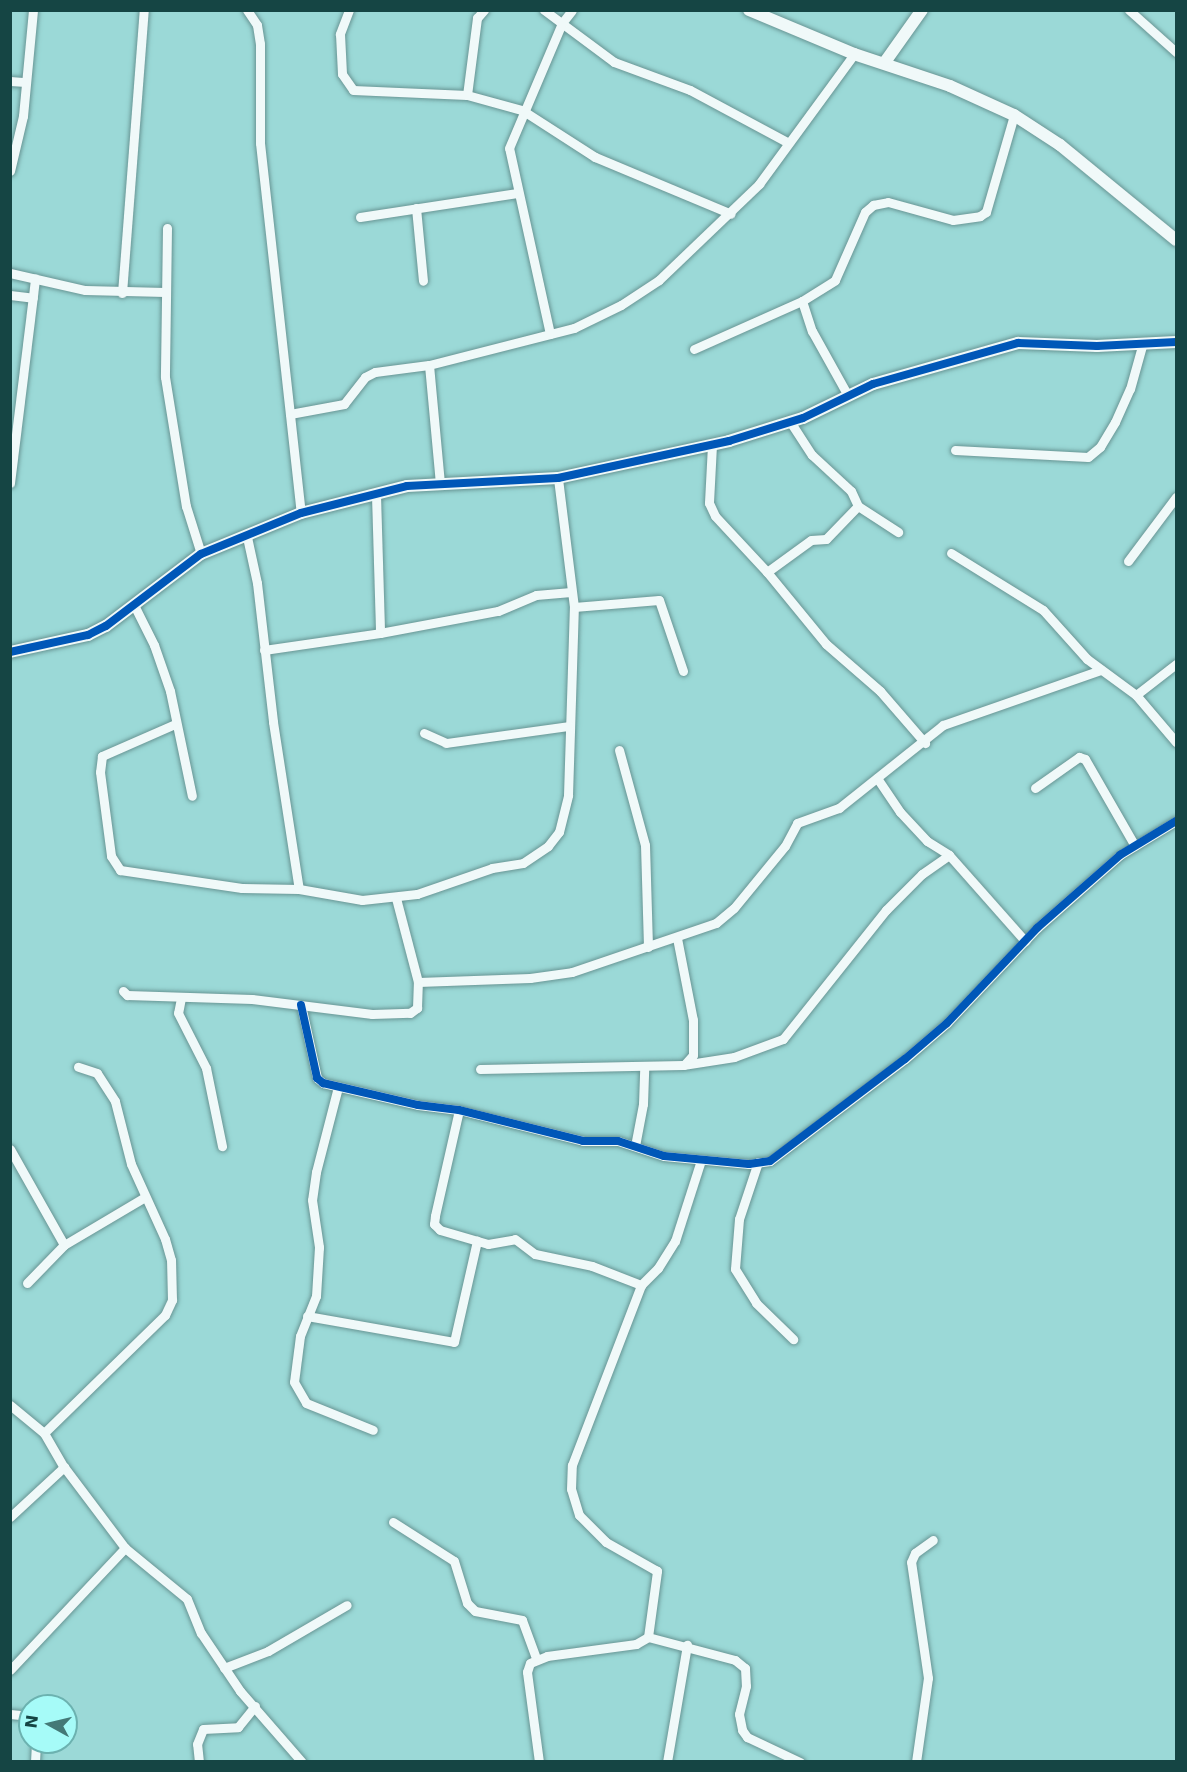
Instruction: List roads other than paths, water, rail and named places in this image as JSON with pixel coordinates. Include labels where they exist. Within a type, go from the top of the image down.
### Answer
[{"type":"street","points":[[10,171],[26,82],[33,10]]},
{"type":"street","points":[[122,293],[144,10]]},
{"type":"street","points":[[247,10],[257,25],[260,44],[260,143],[301,513]]},
{"type":"street","points":[[349,10],[340,34],[342,74],[353,90],[467,95],[522,110],[595,157],[730,214]]},
{"type":"street","points":[[467,95],[477,18],[484,10]]},
{"type":"street","points":[[544,10],[614,62],[690,90],[787,142]]},
{"type":"street","points":[[550,334],[517,193],[509,148],[522,110],[562,23],[572,10]]},
{"type":"street","points":[[749,10],[854,54],[885,62],[1014,114],[1067,151],[1176,240]]},
{"type":"street","points":[[885,62],[922,10]]},
{"type":"street","points":[[1129,10],[1176,52]]},
{"type":"street","points":[[290,414],[344,404],[366,378],[375,372],[429,365],[583,324],[659,280],[730,214],[759,183],[854,54]]},
{"type":"street","points":[[10,81],[26,82]]},
{"type":"street","points":[[694,349],[802,301],[835,280],[865,212],[873,204],[888,202],[953,220],[968,220],[986,212],[1014,114]]},
{"type":"street","points":[[360,217],[517,193]]},
{"type":"street","points":[[416,208],[423,281]]},
{"type":"street","points":[[167,228],[165,377],[186,506],[201,554]]},
{"type":"street","points":[[10,273],[122,293],[165,292]]},
{"type":"street","points":[[10,483],[35,279]]},
{"type":"street","points":[[10,295],[33,298]]},
{"type":"street","points":[[802,301],[812,331],[847,394]]},
{"type":"street","points":[[10,652],[88,635],[106,627],[201,554],[301,513],[406,486],[558,478],[712,445],[791,423],[847,394],[947,360],[1018,343],[1142,346],[1176,342]]},
{"type":"street","points":[[955,450],[1088,457],[1100,447],[1115,423],[1130,389],[1142,346]]},
{"type":"street","points":[[429,365],[440,484]]},
{"type":"street","points":[[791,423],[812,456],[851,491],[858,506],[897,532]]},
{"type":"street","points":[[712,445],[709,503],[729,535],[767,572],[826,644],[880,691],[925,743]]},
{"type":"street","points":[[176,724],[102,756],[100,772],[114,866],[192,882],[299,889],[362,900],[396,898],[492,868],[523,863],[548,846],[559,832],[568,795],[574,607],[558,478]]},
{"type":"street","points":[[376,495],[380,633]]},
{"type":"street","points":[[1128,561],[1176,498]]},
{"type":"street","points":[[767,572],[811,540],[826,539],[858,506]]},
{"type":"street","points":[[247,537],[257,583],[264,650],[299,889]]},
{"type":"street","points":[[951,553],[1043,610],[1087,659],[1136,695],[1176,742]]},
{"type":"street","points":[[264,650],[380,633],[498,611],[536,595],[571,592]]},
{"type":"street","points":[[574,607],[660,600],[683,671]]},
{"type":"street","points":[[134,604],[154,645],[170,691],[192,796]]},
{"type":"street","points":[[1085,674],[1087,659]]},
{"type":"street","points":[[1136,695],[1176,664]]},
{"type":"street","points":[[418,982],[558,975],[677,938],[716,923],[734,908],[786,846],[797,823],[839,808],[925,743],[943,725],[963,715],[1101,670]]},
{"type":"street","points":[[424,733],[446,743],[569,726]]},
{"type":"street","points":[[619,750],[645,845],[648,947]]},
{"type":"street","points":[[1035,788],[1079,757],[1085,759],[1135,846]]},
{"type":"street","points":[[878,778],[900,812],[927,841],[949,855],[1025,941]]},
{"type":"street","points":[[301,1005],[317,1078],[338,1087],[418,1105],[459,1110],[583,1141],[618,1141],[664,1156],[701,1160],[770,1161],[905,1059],[947,1023],[1025,941],[1086,883],[1135,846],[1176,821]]},
{"type":"street","points":[[480,1069],[576,1064],[644,1067],[683,1065],[734,1058],[783,1039],[886,909],[922,874],[949,855]]},
{"type":"street","points":[[123,991],[127,995],[252,999],[372,1014],[410,1013],[417,1008],[418,982],[396,898]]},
{"type":"street","points":[[677,938],[690,1001],[693,1055],[683,1065]]},
{"type":"street","points":[[181,998],[180,1019],[206,1068],[222,1146]]},
{"type":"street","points":[[693,1055],[708,1062]]},
{"type":"street","points":[[44,1433],[170,1309],[171,1260],[130,1164],[111,1092],[97,1073],[78,1067]]},
{"type":"street","points":[[635,1146],[644,1104],[644,1067]]},
{"type":"street","points":[[338,1087],[312,1200],[319,1247],[316,1296],[300,1336],[294,1382],[301,1398],[373,1430]]},
{"type":"street","points":[[459,1110],[434,1224],[477,1241],[502,1244],[515,1239],[535,1254],[592,1266],[640,1285]]},
{"type":"street","points":[[10,1149],[64,1245]]},
{"type":"street","points":[[648,1637],[657,1571],[606,1542],[579,1515],[570,1489],[572,1465],[586,1422],[602,1394],[640,1285],[658,1268],[675,1241],[701,1160]]},
{"type":"street","points":[[758,1162],[739,1219],[735,1269],[756,1303],[793,1340]]},
{"type":"street","points":[[27,1283],[64,1245],[146,1197]]},
{"type":"street","points":[[308,1316],[454,1342],[477,1241]]},
{"type":"street","points":[[10,1405],[44,1433],[64,1467],[124,1548],[187,1599],[201,1633],[224,1668],[255,1706],[261,1719],[302,1761]]},
{"type":"street","points":[[10,1516],[64,1467]]},
{"type":"street","points":[[393,1522],[454,1561],[467,1603],[475,1611],[522,1620],[536,1659]]},
{"type":"street","points":[[916,1761],[928,1678],[911,1562],[915,1553],[933,1540]]},
{"type":"street","points":[[10,1670],[124,1548]]},
{"type":"street","points":[[224,1668],[268,1651],[347,1605]]},
{"type":"street","points":[[539,1761],[527,1672],[536,1659],[636,1644],[648,1637],[687,1645],[735,1659],[745,1668],[746,1686],[739,1714],[742,1730],[747,1737],[800,1761]]},
{"type":"street","points":[[667,1761],[687,1645]]},
{"type":"street","points":[[199,1761],[197,1744],[203,1729],[238,1727],[255,1706]]}]
